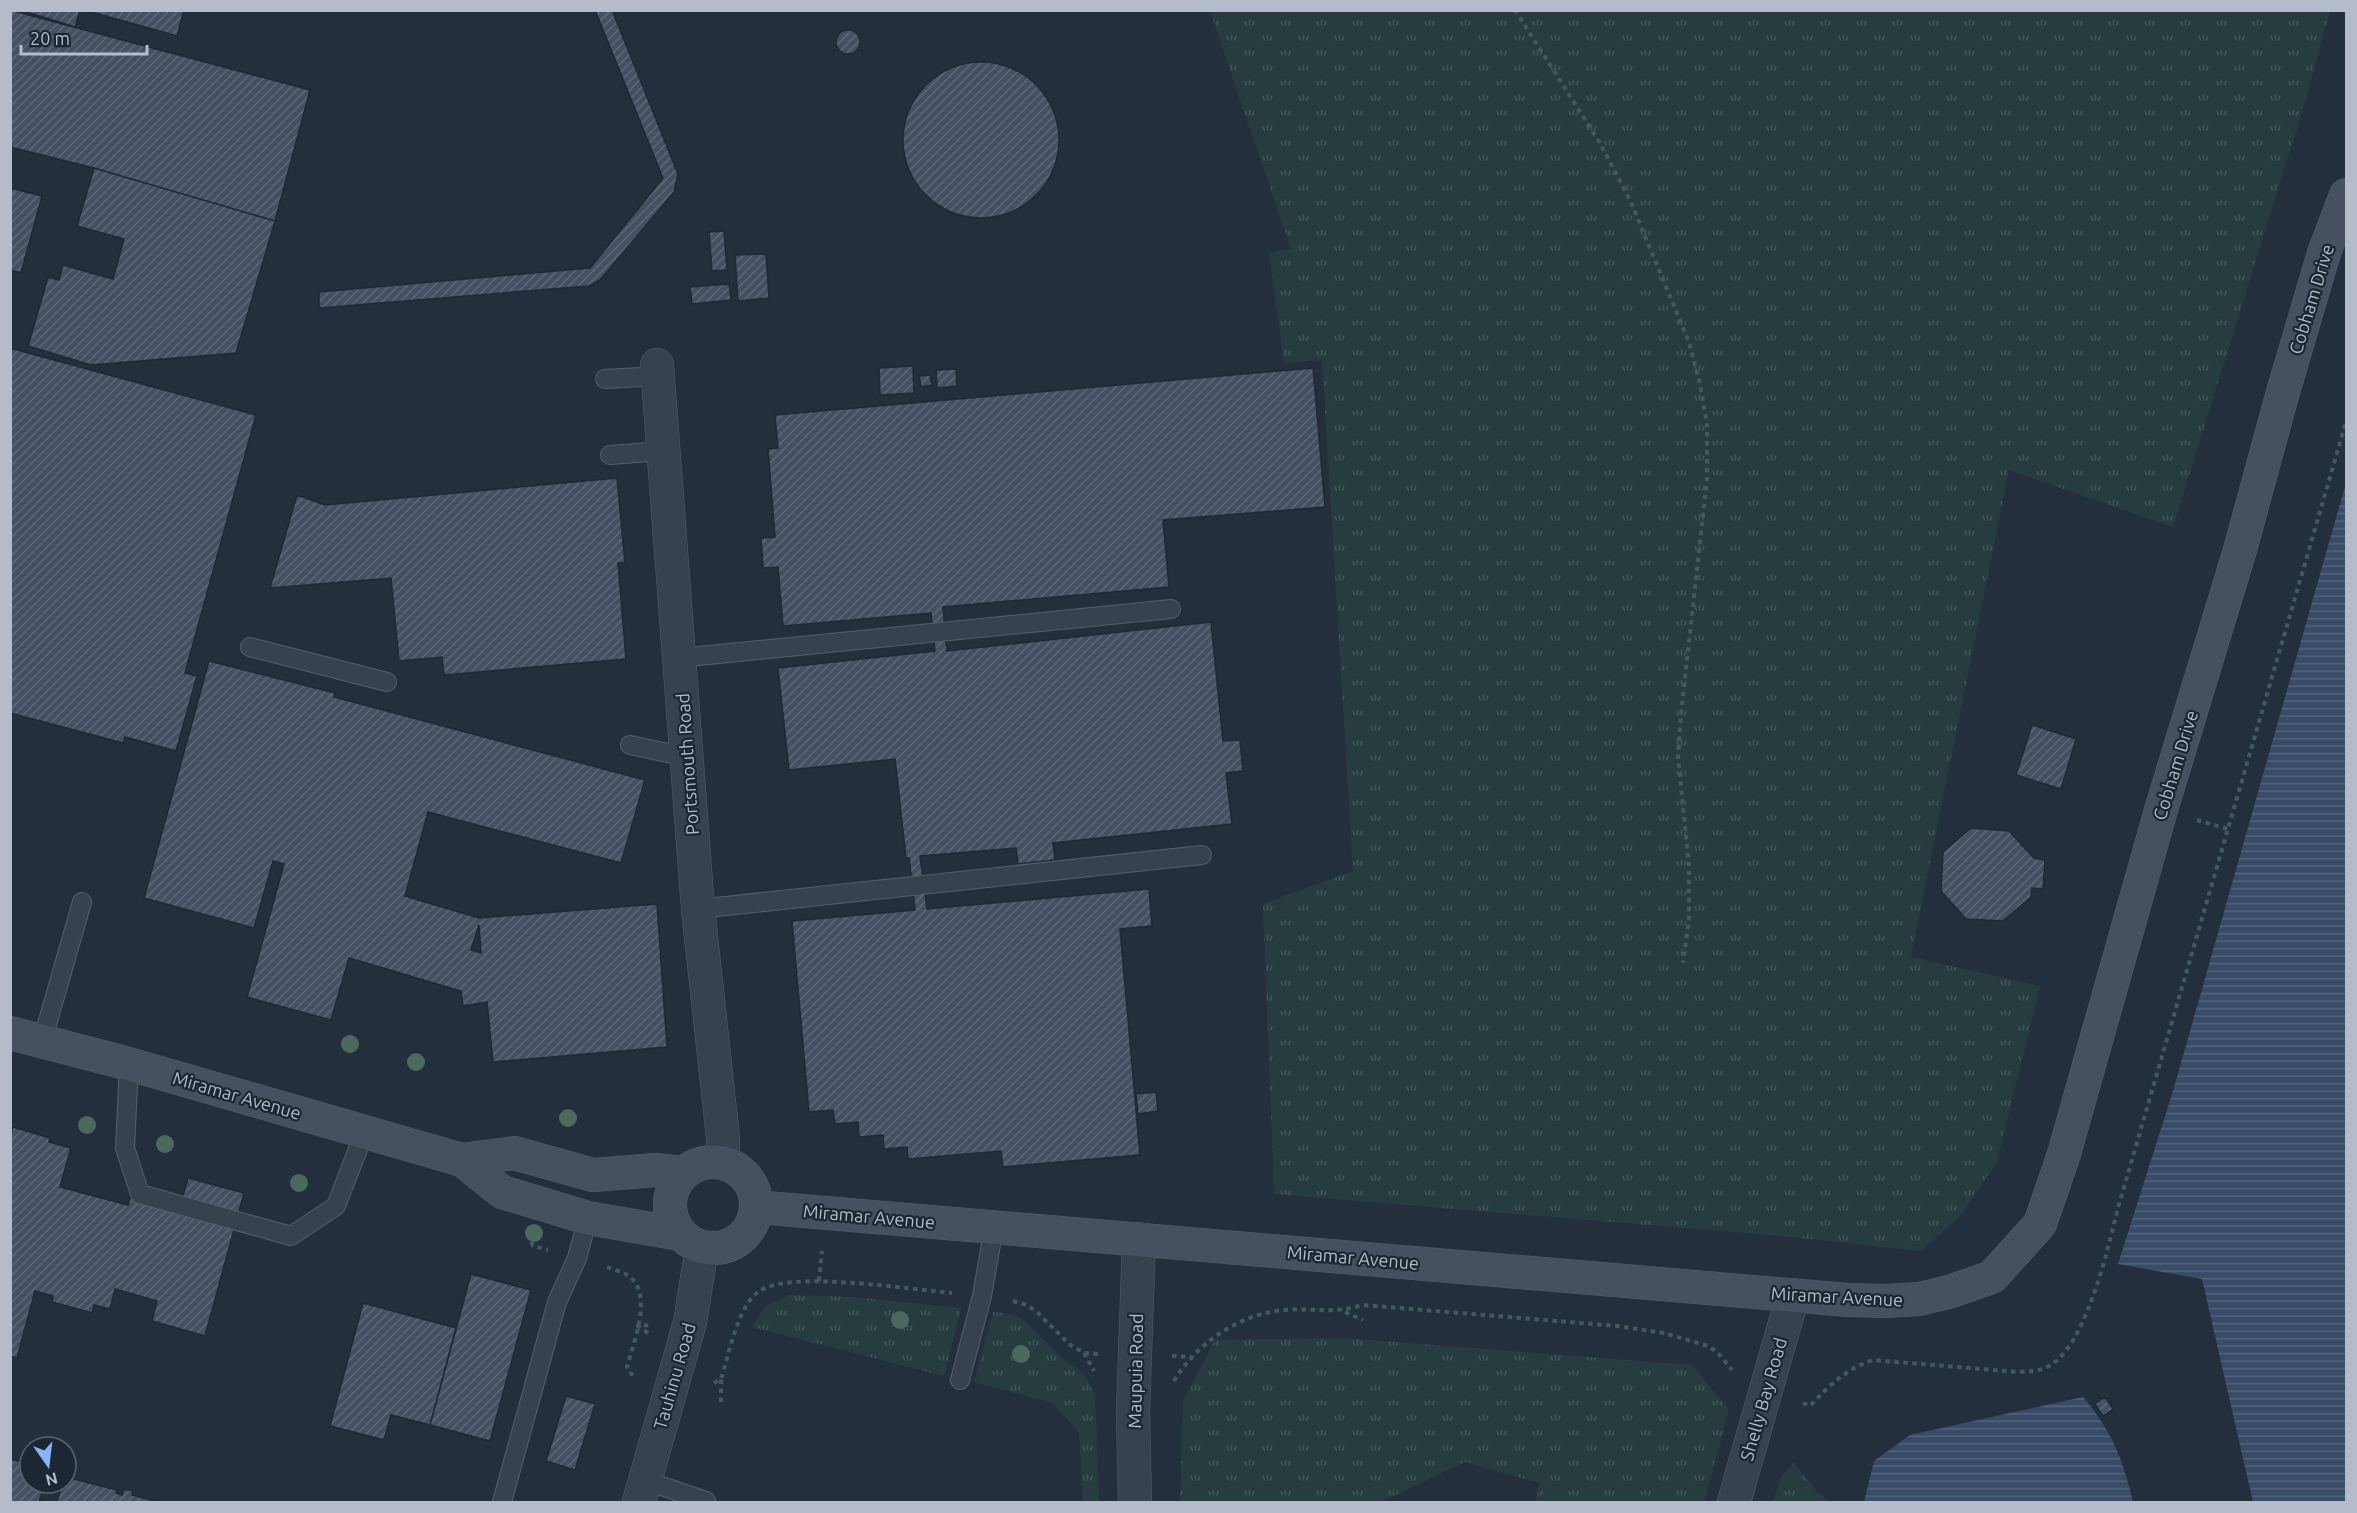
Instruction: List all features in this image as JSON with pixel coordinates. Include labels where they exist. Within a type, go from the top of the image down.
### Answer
[{"type":"main road","name":"Cobham Drive","points":[[1949,1292],[1992,1277],[2040,1224],[2064,1154],[2161,810],[2240,550],[2324,253],[2346,195]]},
{"type":"main road","name":"Miramar Avenue","points":[[10,1033],[129,1064],[462,1160],[502,1192],[588,1218],[691,1241]]},
{"type":"main road","name":"Miramar Avenue","points":[[462,1160],[514,1153],[593,1175],[655,1170],[683,1173]]},
{"type":"main road","points":[[723,1162],[744,1174],[752,1186],[756,1207],[755,1218],[740,1239],[715,1249],[691,1241],[671,1220],[669,1203],[673,1186],[683,1173],[699,1164],[723,1162]]},
{"type":"main road","name":"Miramar Avenue","points":[[756,1207],[1793,1295],[1885,1301],[1919,1299],[1949,1292]]},
{"type":"street","name":"Portsmouth Road","points":[[657,370],[699,909],[722,1131],[723,1162]]},
{"type":"street","name":"Maupuia Road","points":[[1135,1503],[1133,1411],[1139,1239]]},
{"type":"street","name":"Tauhinu Road","points":[[641,1492],[690,1322],[691,1241]]},
{"type":"street","name":"Shelly Bay Road","points":[[1734,1503],[1793,1295]]},
{"type":"lane","points":[[605,379],[657,370]]},
{"type":"lane","points":[[610,455],[663,451]]},
{"type":"lane","points":[[679,658],[1171,609]]},
{"type":"lane","points":[[250,647],[387,682]]},
{"type":"lane","points":[[630,745],[687,757]]},
{"type":"lane","points":[[699,909],[865,893],[1202,855]]},
{"type":"lane","points":[[42,1041],[82,902]]},
{"type":"lane","points":[[129,1064],[125,1148],[140,1194],[291,1236],[336,1206],[364,1131]]},
{"type":"lane","points":[[502,1503],[557,1302],[577,1258],[588,1218]]},
{"type":"lane","points":[[960,1380],[982,1296],[994,1227]]},
{"type":"lane","points":[[641,1492],[706,1501]]},
{"type":"path","points":[[1515,10],[1600,142],[1630,201],[1689,342],[1700,384],[1707,425],[1707,479],[1678,757],[1689,866],[1689,920],[1683,963]]},
{"type":"path","points":[[1797,1401],[1810,1406],[1844,1374],[1858,1365],[1873,1360],[2018,1372],[2038,1371],[2058,1360],[2081,1324],[2103,1269],[2118,1208],[2346,422]]},
{"type":"path","points":[[2196,820],[2228,829]]},
{"type":"path","points":[[533,1246],[629,1276],[637,1284],[642,1309],[627,1367],[636,1382]]},
{"type":"path","points":[[819,1281],[822,1261]]},
{"type":"path","points":[[721,1402],[722,1379],[741,1316],[758,1292],[773,1284],[819,1281],[1011,1300],[1027,1305],[1069,1344],[1084,1353],[1106,1354]]},
{"type":"path","points":[[1173,1384],[1192,1358],[1213,1338],[1252,1317],[1283,1310],[1344,1311],[1363,1305],[1617,1326],[1664,1333],[1708,1346],[1722,1358],[1734,1375]]},
{"type":"path","points":[[1344,1311],[1363,1320]]},
{"type":"path","points":[[1084,1353],[1096,1377]]},
{"type":"path","points":[[1169,1356],[1192,1358]]},
{"type":"path","points":[[709,1385],[722,1379]]},
{"type":"green space","points":[[1210,11],[2330,11],[2306,99],[2173,527],[2009,470],[1911,957],[2040,986],[1997,1162],[1960,1216],[1921,1251],[1791,1237],[1274,1194],[1263,904],[1353,871],[1322,360],[1284,363],[1269,253],[1291,249]]},
{"type":"green space","points":[[789,1295],[854,1297],[961,1308],[944,1376],[752,1327],[766,1306]]},
{"type":"green space","points":[[993,1312],[1011,1314],[1022,1319],[1065,1361],[1080,1370],[1088,1380],[1095,1396],[1099,1502],[1083,1502],[1079,1433],[1053,1403],[974,1382]]},
{"type":"green space","points":[[1344,1338],[1692,1365],[1729,1410],[1704,1502],[1536,1502],[1539,1483],[1465,1462],[1381,1502],[1180,1502],[1183,1401],[1215,1340]]},
{"type":"green space","points":[[1794,1463],[1817,1492],[1830,1502],[1773,1502],[1781,1477]]},
{"type":"water","points":[[2346,483],[2346,1502],[2253,1502],[2202,1279],[2118,1264],[2173,1091]]},
{"type":"water","points":[[2083,1397],[2102,1422],[2115,1446],[2133,1502],[1864,1502],[1874,1461],[1910,1435]]},
{"type":"building","points":[[10,10],[310,90],[275,221],[94,168],[10,147]]},
{"type":"building","points":[[20,10],[80,10],[75,27]]},
{"type":"building","points":[[84,10],[184,10],[177,36]]},
{"type":"building","points":[[595,10],[612,10],[678,174],[674,192],[600,280],[589,286],[319,308],[319,292],[590,268],[663,178]]},
{"type":"building","points":[[848,30],[853,31],[859,37],[859,47],[853,53],[848,54],[843,53],[837,47],[836,42],[837,37],[843,31]]},
{"type":"building","points":[[981,62],[1011,68],[1036,85],[1053,110],[1059,140],[1053,170],[1036,195],[1011,212],[981,218],[951,212],[926,195],[909,170],[903,140],[909,110],[926,85],[951,68]]},
{"type":"building","points":[[94,168],[275,221],[236,353],[91,365],[28,346],[48,277],[59,280],[63,265],[113,279],[124,239],[77,226]]},
{"type":"building","points":[[10,188],[42,196],[21,273],[10,270]]},
{"type":"building","points":[[724,231],[727,270],[712,271],[709,232]]},
{"type":"building","points":[[766,254],[769,298],[738,301],[735,255]]},
{"type":"building","points":[[729,284],[731,300],[692,304],[690,287]]},
{"type":"building","points":[[10,348],[256,415],[185,673],[197,676],[176,751],[125,737],[123,743],[10,713]]},
{"type":"building","points":[[913,366],[914,393],[880,395],[879,368]]},
{"type":"building","points":[[1313,368],[1325,507],[1163,520],[1169,587],[943,607],[947,651],[1211,622],[1223,741],[1240,740],[1243,771],[1226,773],[1232,824],[1053,843],[1055,860],[1018,864],[1016,848],[920,856],[927,909],[1149,889],[1152,926],[1120,929],[1140,1155],[1003,1167],[1001,1151],[908,1159],[907,1147],[884,1149],[883,1135],[859,1137],[858,1122],[835,1124],[833,1110],[809,1112],[792,921],[915,910],[909,858],[906,858],[895,759],[789,770],[778,668],[935,651],[931,613],[783,626],[778,567],[763,568],[761,538],[775,537],[768,449],[778,448],[775,415]]},
{"type":"building","points":[[956,369],[957,386],[937,388],[936,370]]},
{"type":"building","points":[[930,375],[932,385],[921,387],[919,376]]},
{"type":"building","points":[[617,478],[625,563],[618,563],[626,659],[444,675],[442,657],[399,661],[391,578],[270,588],[297,495],[325,505]]},
{"type":"building","points":[[209,661],[335,693],[334,697],[645,780],[621,863],[428,812],[405,896],[479,918],[657,904],[667,1047],[493,1062],[487,1002],[463,1006],[461,991],[349,958],[331,1020],[247,997],[284,864],[273,861],[254,928],[144,898]],"holes":[[[479,925],[481,953],[471,950]]]},
{"type":"building","points":[[2032,725],[2076,739],[2061,789],[2016,775]]},
{"type":"building","points":[[1971,828],[2009,831],[2034,858],[2045,860],[2043,889],[2032,888],[2031,897],[2003,921],[1966,919],[1941,891],[1943,852]]},
{"type":"building","points":[[1156,1092],[1158,1111],[1138,1114],[1136,1094]]},
{"type":"building","points":[[13,1127],[50,1138],[49,1142],[71,1148],[60,1187],[128,1205],[130,1198],[179,1211],[188,1178],[244,1193],[205,1336],[152,1321],[157,1301],[115,1289],[110,1309],[94,1305],[92,1313],[52,1302],[53,1296],[35,1291],[17,1358],[10,1356],[10,1136]]},
{"type":"building","points":[[471,1274],[531,1290],[490,1441],[430,1425]]},
{"type":"building","points":[[363,1303],[456,1328],[430,1425],[391,1415],[384,1440],[330,1426]]},
{"type":"building","points":[[566,1396],[595,1404],[575,1470],[546,1461]]},
{"type":"building","points":[[2105,1397],[2113,1409],[2103,1416],[2095,1404]]},
{"type":"building","points":[[10,1459],[18,1461],[18,1495],[41,1495],[39,1502],[10,1502]]},
{"type":"building","points":[[78,1480],[117,1490],[116,1493],[122,1495],[124,1489],[133,1491],[132,1495],[158,1502],[57,1502],[59,1495],[78,1495]]}]
